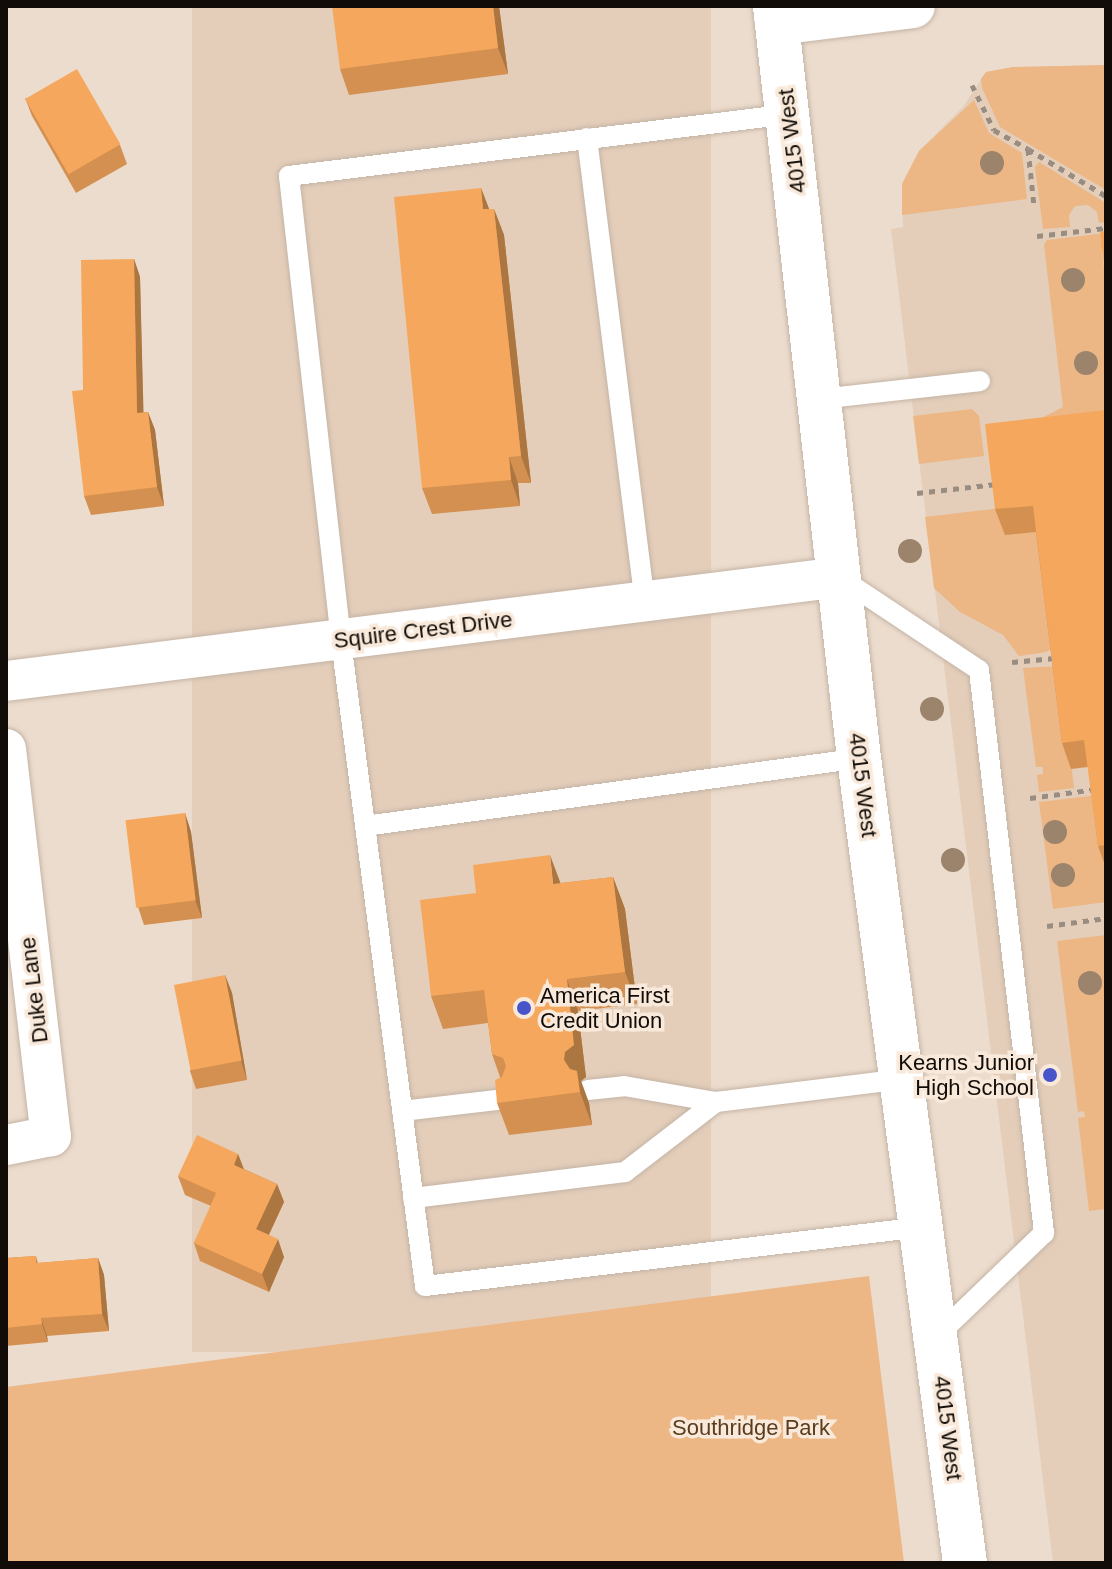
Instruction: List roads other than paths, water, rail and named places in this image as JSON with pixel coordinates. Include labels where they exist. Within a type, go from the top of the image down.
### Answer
[{"type":"street","points":[[776,14],[913,6]]},
{"type":"street","name":"4015 West","points":[[776,14],[790,114],[859,758],[965,1563]]},
{"type":"street","name":"Squire Crest Drive","points":[[6,681],[840,577]]},
{"type":"street","name":"Duke Lane","points":[[6,749],[51,1136],[6,1145]]},
{"type":"lane","points":[[790,114],[289,176],[341,641],[425,1286],[922,1227]]},
{"type":"lane","points":[[587,138],[645,602]]},
{"type":"lane","points":[[820,399],[980,381]]},
{"type":"lane","points":[[840,577],[979,670],[1044,1233],[937,1336]]},
{"type":"lane","points":[[365,826],[859,758]]},
{"type":"lane","points":[[588,1090],[624,1086],[716,1102],[902,1079]]},
{"type":"lane","points":[[402,1111],[505,1099]]},
{"type":"lane","points":[[413,1198],[625,1172],[716,1102]]},
{"type":"place","name":"America First Credit Union","points":[[524,1008]]},
{"type":"place","name":"Kearns Junior High School","points":[[1050,1075]]},
{"type":"park label","name":"Southridge Park","points":[[751,1428]]}]
